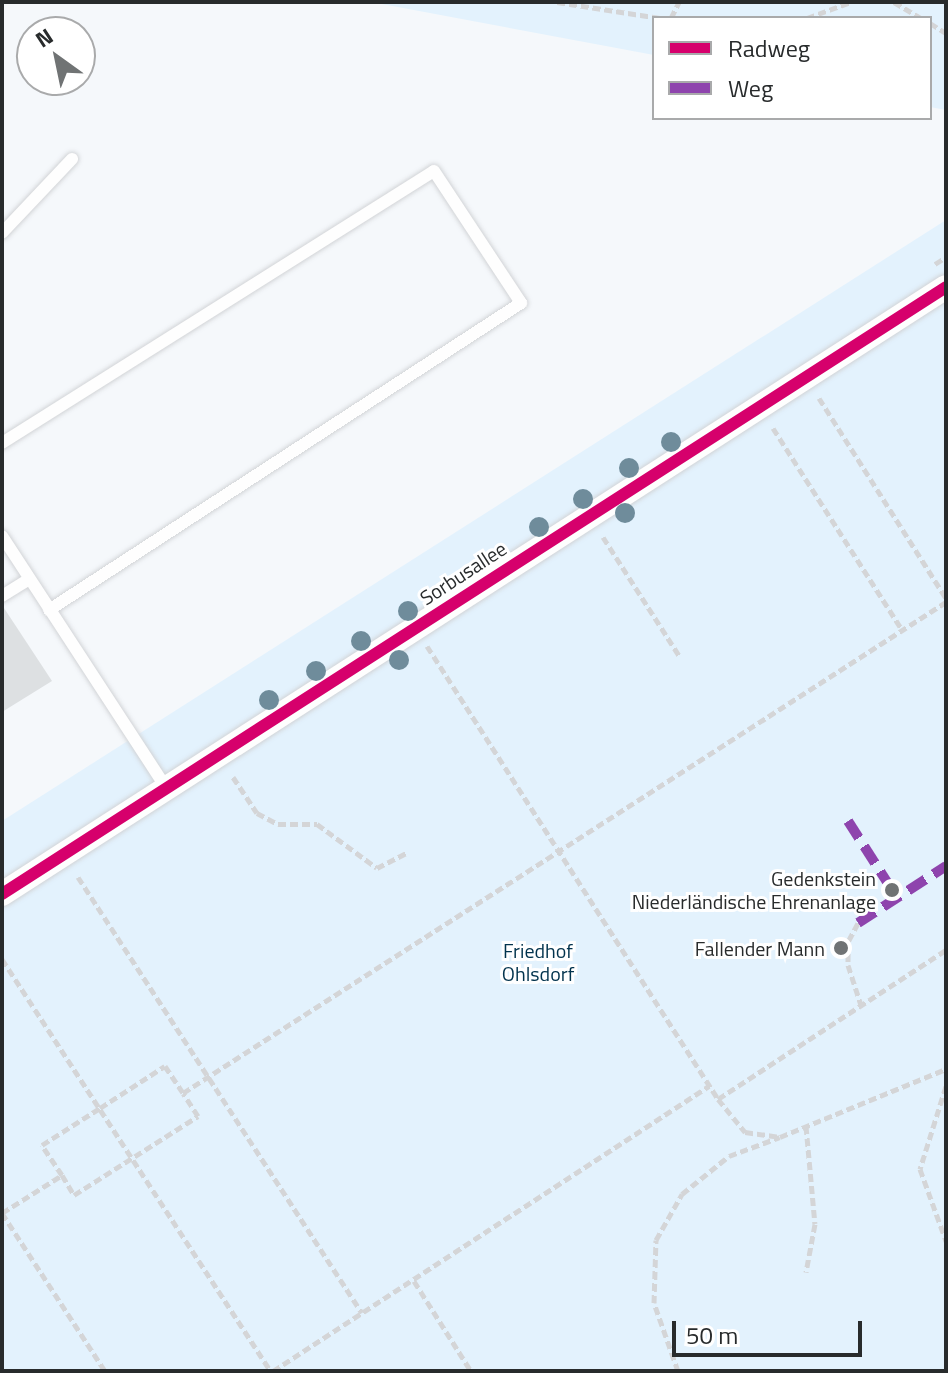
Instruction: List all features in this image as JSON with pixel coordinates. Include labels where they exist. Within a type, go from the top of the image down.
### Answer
[{"type":"street","name":"Sorbusallee","points":[[2,894],[946,287]]},
{"type":"lane","points":[[2,233],[72,159]]},
{"type":"lane","points":[[2,443],[434,171],[521,303],[49,610]]},
{"type":"lane","points":[[2,536],[166,788]]},
{"type":"lane","points":[[2,596],[29,579]]},
{"type":"path","points":[[557,2],[652,17]]},
{"type":"path","points":[[812,16],[851,2]]},
{"type":"path","points":[[894,2],[918,16]]},
{"type":"path","points":[[183,1093],[946,600],[819,398]]},
{"type":"path","points":[[773,428],[902,630]]},
{"type":"path","points":[[603,537],[680,657]]},
{"type":"path","points":[[415,628],[561,850],[718,1099],[745,1132],[780,1137]]},
{"type":"path","points":[[233,777],[257,813],[278,824],[317,824],[377,868],[407,853]]},
{"type":"path","points":[[78,877],[362,1313]]},
{"type":"path","points":[[858,923],[848,942],[848,965],[861,1005]]},
{"type":"path","points":[[718,1099],[946,950]]},
{"type":"path","points":[[2,959],[272,1371],[709,1086]]},
{"type":"path","points":[[165,1066],[198,1116],[74,1195],[42,1145],[100,1108],[165,1066]]},
{"type":"path","points":[[678,1371],[654,1303],[656,1240],[682,1194],[729,1156],[946,1069]]},
{"type":"path","points":[[946,1086],[920,1169],[946,1241]]},
{"type":"path","points":[[806,1126],[815,1224],[806,1272]]},
{"type":"path","points":[[62,1175],[2,1213],[105,1371]]},
{"type":"path","points":[[414,1280],[471,1371]]},
{"type":"green space","points":[[371,2],[946,2],[946,110],[932,107],[932,16],[652,16],[652,55]]},
{"type":"green space","name":"Friedhof Ohlsdorf","points":[[946,220],[946,1371],[2,1371],[2,821]]},
{"type":"building","points":[[2,605],[52,681],[2,712]]},
{"type":"marked path","points":[[848,821],[887,882]]},
{"type":"marked path","points":[[858,923],[946,866]]},
{"type":"cycle path","points":[[2,894],[946,287]]},
{"type":"place","name":"Gedenkstein Niederländische Ehrenanlage","points":[[892,890]]},
{"type":"place","name":"Fallender Mann","points":[[841,948]]}]
